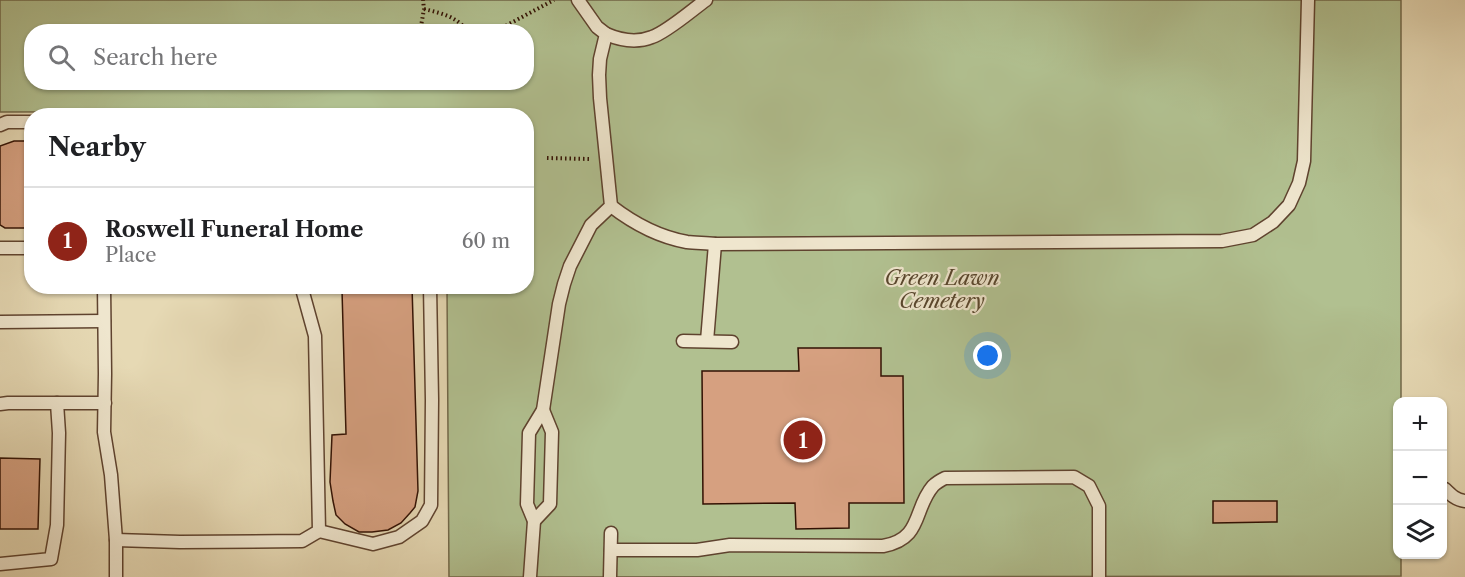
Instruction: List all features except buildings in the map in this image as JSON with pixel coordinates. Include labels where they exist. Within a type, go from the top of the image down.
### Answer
[{"type":"lane","points":[[578,0],[597,27],[606,34],[625,40],[651,38],[663,32],[706,0]]},
{"type":"lane","points":[[606,34],[599,75],[611,206],[627,218],[666,236],[688,242],[715,244],[1222,241],[1253,235],[1274,222],[1289,205],[1299,183],[1304,161],[1308,0]]},
{"type":"lane","points":[[0,125],[7,122],[24,122]]},
{"type":"lane","points":[[530,577],[534,520],[527,504],[529,433],[543,410],[559,304],[570,266],[591,225],[611,206]]},
{"type":"lane","points":[[707,341],[715,244]]},
{"type":"lane","points":[[0,248],[24,248]]},
{"type":"lane","points":[[104,294],[104,432],[111,474],[116,577]]},
{"type":"lane","points":[[303,294],[315,336],[319,531]]},
{"type":"lane","points":[[116,540],[302,541],[319,531],[373,544],[399,537],[422,521],[431,505],[430,294]]},
{"type":"lane","points":[[0,322],[104,321]]},
{"type":"lane","points":[[683,341],[732,342]]},
{"type":"lane","points":[[0,564],[51,559],[57,525],[59,434],[57,403]]},
{"type":"lane","points":[[0,404],[105,403]]},
{"type":"lane","points":[[534,520],[550,504],[552,432],[543,410]]},
{"type":"lane","points":[[611,550],[697,550],[730,545],[884,546],[907,536],[934,486],[945,478],[1074,477],[1089,486],[1099,506],[1099,577]]},
{"type":"lane","points":[[1447,491],[1452,497],[1465,501]]},
{"type":"lane","points":[[610,577],[611,533]]},
{"type":"lane","points":[[18,563],[18,577]]},
{"type":"path","points":[[421,24],[423,0]]},
{"type":"path","points":[[509,24],[554,0]]},
{"type":"path","points":[[424,9],[448,15],[461,24]]},
{"type":"path","points":[[547,158],[606,160]]},
{"type":"green space","name":"Green Lawn Cemetery","points":[[0,0],[1401,0],[1401,397],[1393,397],[1393,559],[1401,559],[1401,576],[449,577],[447,294],[534,294],[534,108],[24,108],[24,112],[0,112]]},
{"type":"place","name":"Roswell Funeral Home","points":[[803,440]]}]
